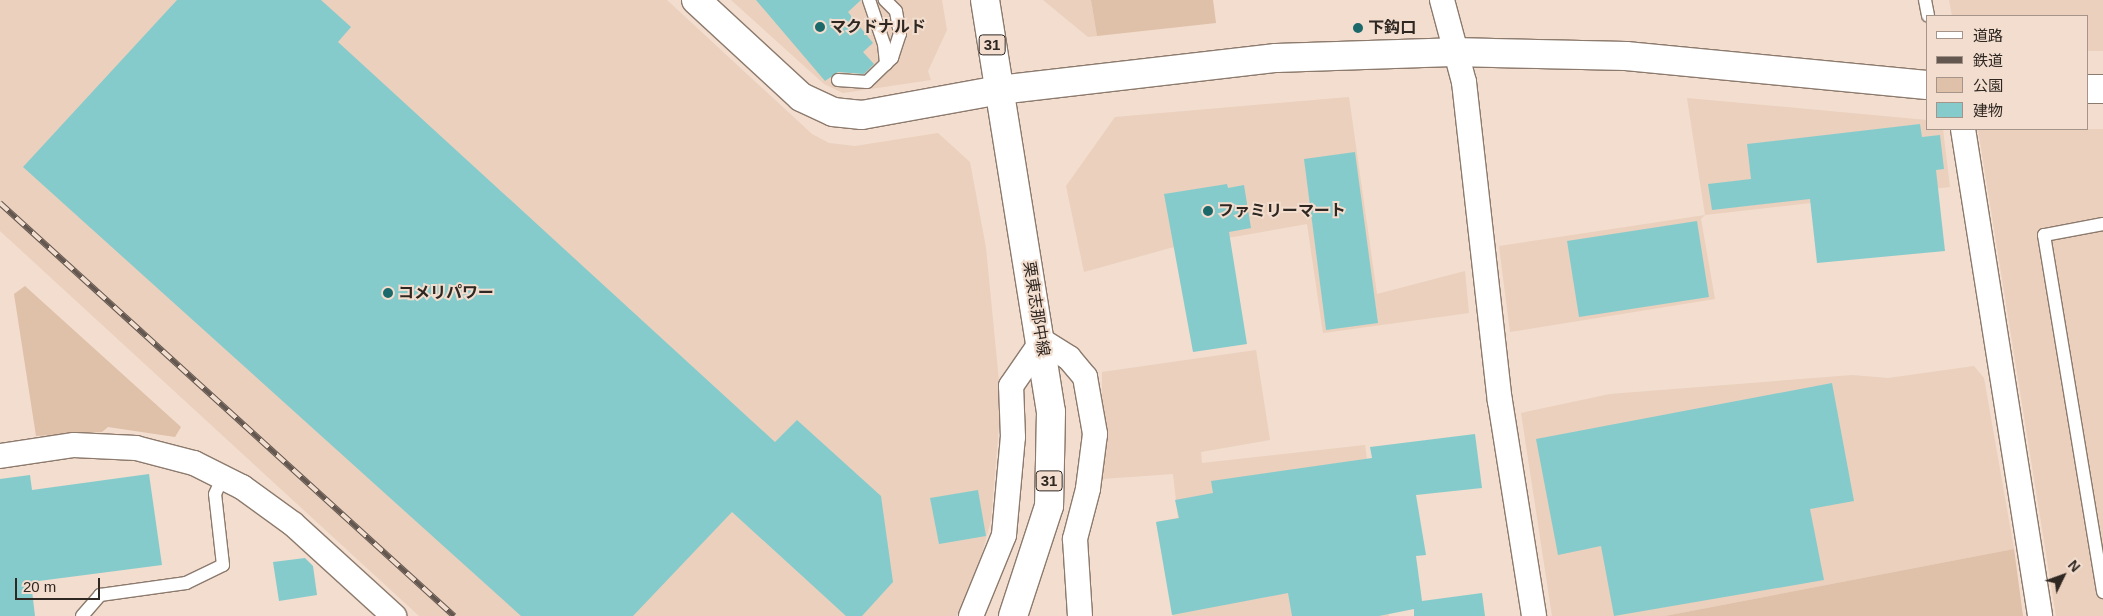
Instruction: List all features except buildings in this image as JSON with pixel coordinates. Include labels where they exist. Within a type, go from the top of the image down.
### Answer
[{"type":"street","points":[[696,0],[801,97],[833,112],[862,115],[999,90],[1276,58],[1453,52],[1626,56],[1926,85]]},
{"type":"street","name":"栗東志那中線","points":[[985,0],[1042,342],[1051,412],[1048,506],[1013,616]]},
{"type":"street","points":[[1442,0],[1453,52],[1464,82],[1500,401],[1534,616]]},
{"type":"street","points":[[2088,89],[2103,89]]},
{"type":"street","points":[[1963,130],[2040,616]]},
{"type":"street","points":[[971,616],[1004,535],[1013,437],[1011,386],[1042,342],[1069,358],[1085,377],[1095,434],[1088,489],[1075,539],[1080,616]]},
{"type":"street","points":[[0,456],[74,445],[136,448],[194,463],[223,477],[293,524],[394,616]]},
{"type":"lane","points":[[870,0],[884,44],[886,64]]},
{"type":"lane","points":[[838,80],[868,82],[886,64],[900,34],[896,11],[885,0]]},
{"type":"lane","points":[[1925,0],[1928,15]]},
{"type":"lane","points":[[2103,224],[2044,235],[2103,592]]},
{"type":"lane","points":[[82,616],[100,595],[186,584],[223,565],[215,494],[223,477]]},
{"type":"shaded area","points":[[0,0],[667,0],[812,134],[829,143],[855,146],[938,133],[970,162],[986,248],[1001,402],[991,520],[978,568],[957,616],[419,616],[0,231]]},
{"type":"shaded area","points":[[731,0],[942,0],[947,30],[928,71],[931,80],[843,93],[824,84]]},
{"type":"shaded area","points":[[1043,0],[1091,0],[1097,36],[1088,37]]},
{"type":"shaded area","points":[[1949,0],[2103,0],[2103,51],[2088,51],[2088,15],[1952,15]]},
{"type":"shaded area","points":[[1349,97],[1377,294],[1465,271],[1469,313],[1323,333],[1307,224],[1170,248],[1084,272],[1066,186],[1115,117]]},
{"type":"shaded area","points":[[1687,98],[1926,120],[1926,130],[1943,130],[1950,187],[1705,215]]},
{"type":"shaded area","points":[[2103,129],[2103,616],[2056,616],[1978,130]]},
{"type":"shaded area","points":[[1705,215],[1701,219],[1715,299],[1510,332],[1499,246]]},
{"type":"shaded area","points":[[1256,350],[1270,440],[1201,452],[1202,463],[1365,445],[1389,616],[1173,616],[1156,522],[1178,518],[1173,474],[1102,479],[1102,372]]},
{"type":"shaded area","points":[[1974,366],[1984,378],[2014,549],[1665,616],[1552,616],[1521,413],[1610,394],[1852,375],[1888,378]]},
{"type":"green space","points":[[1091,0],[1213,0],[1216,23],[1097,36]]},
{"type":"green space","points":[[25,286],[181,427],[175,437],[108,427],[102,432],[36,436],[14,294]]},
{"type":"green space","points":[[2014,549],[2023,616],[1665,616]]},
{"type":"railway","points":[[0,203],[454,616]]},
{"type":"place","name":"マクドナルド","points":[[820,27]]},
{"type":"place","name":"下鈎口","points":[[1358,28]]},
{"type":"place","name":"ファミリーマート","points":[[1208,211]]},
{"type":"place","name":"コメリパワー","points":[[388,293]]}]
